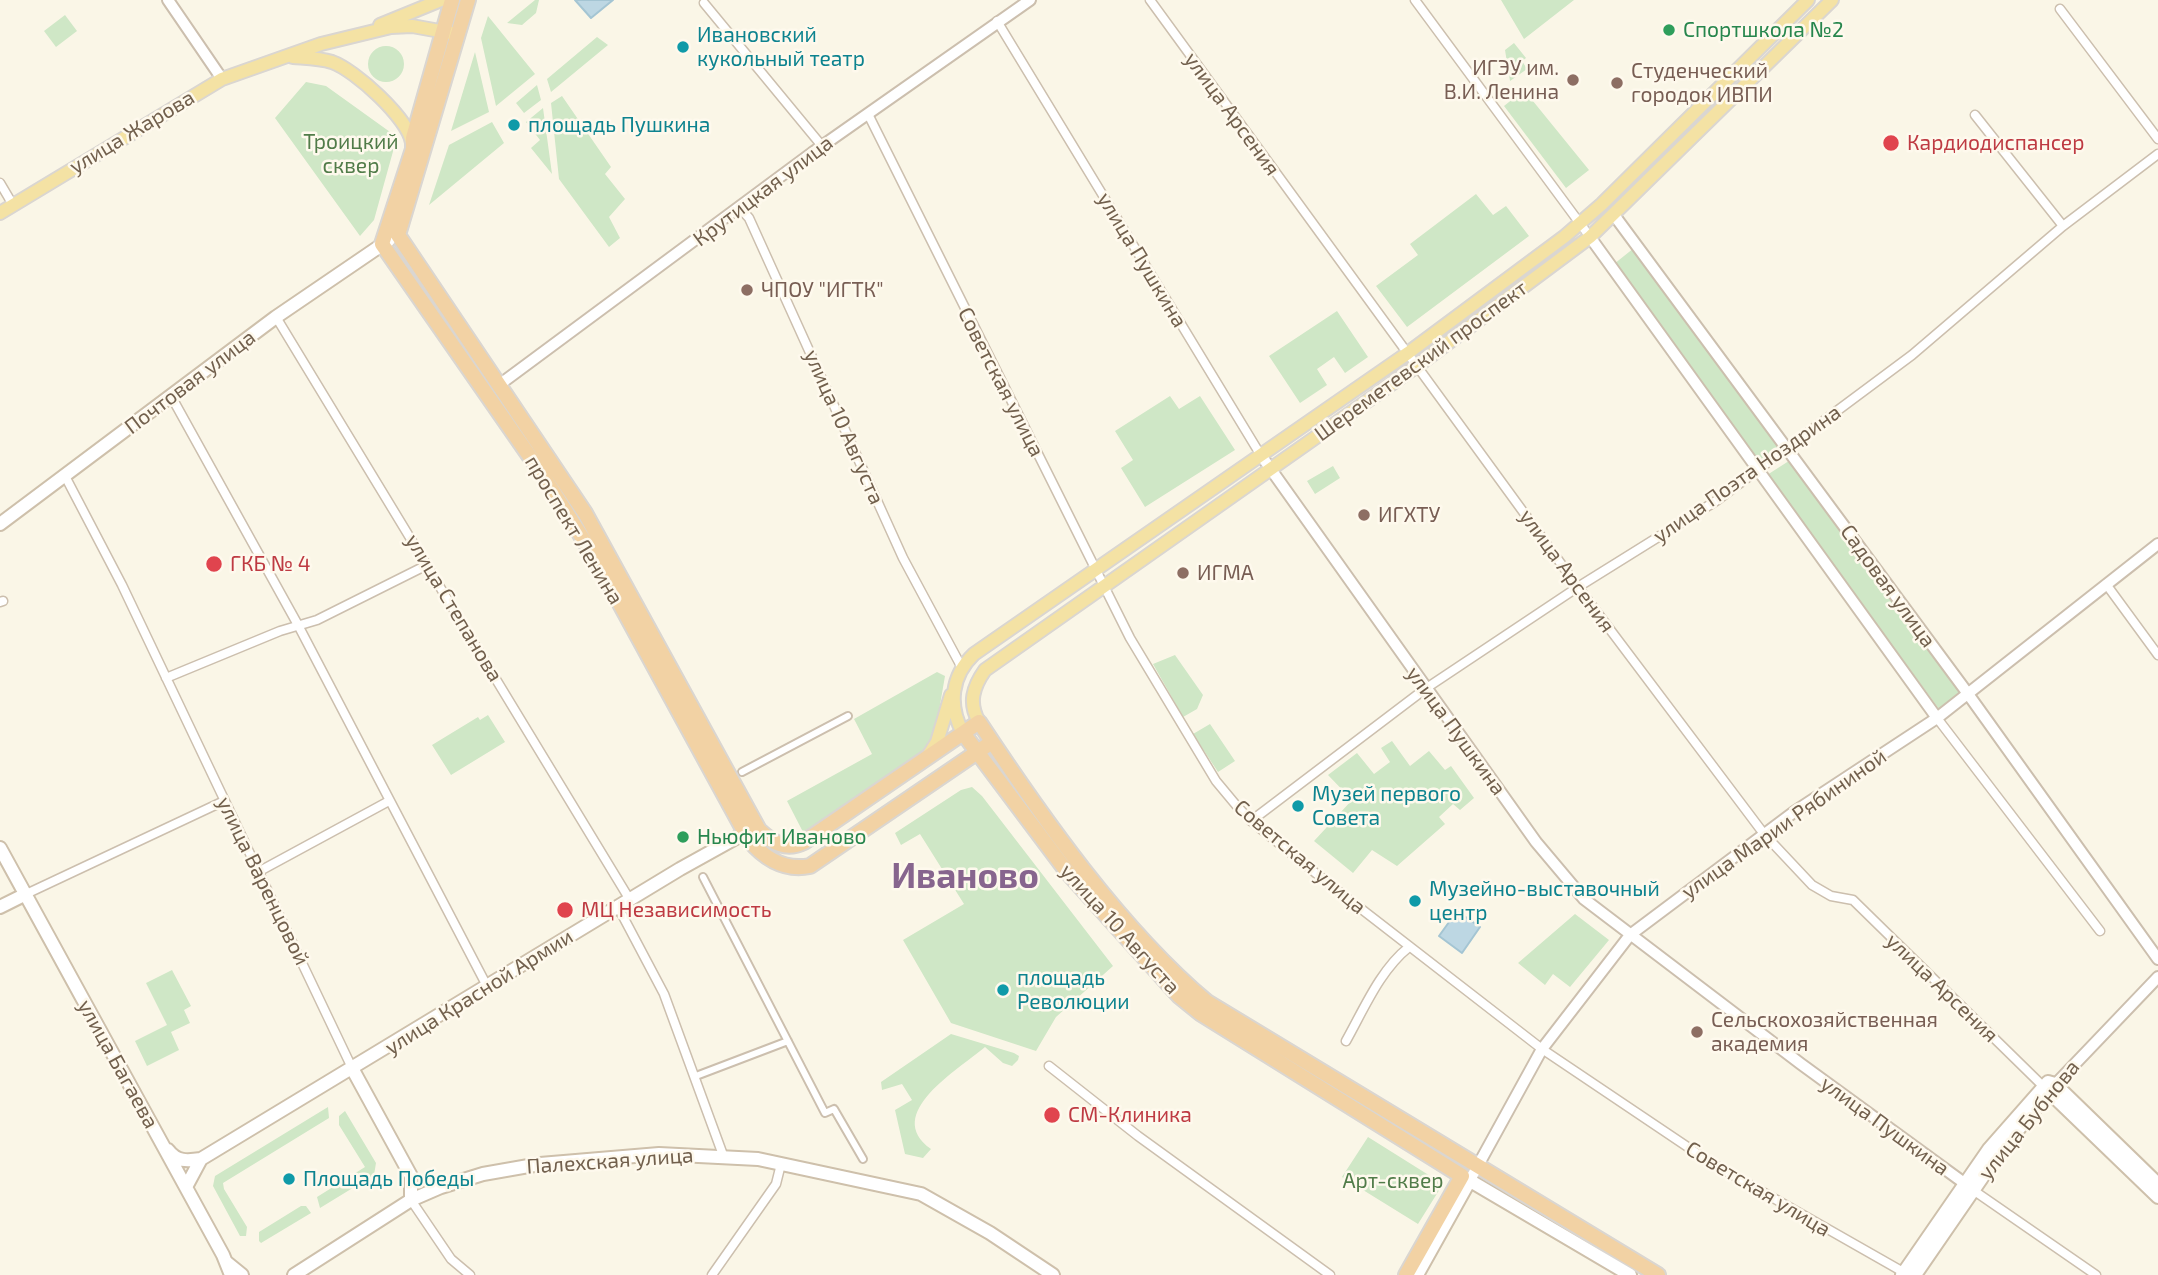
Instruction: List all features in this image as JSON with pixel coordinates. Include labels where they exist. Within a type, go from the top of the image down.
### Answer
[{"type":"highway","points":[[382,244],[413,149],[413,138],[452,0]]},
{"type":"highway","points":[[398,235],[468,0]]},
{"type":"highway","name":"проспект Ленина","points":[[398,235],[585,513],[751,830],[780,845],[796,846],[919,766],[979,722]]},
{"type":"highway","name":"проспект Ленина","points":[[382,244],[542,474],[595,558],[769,859],[799,869],[810,866],[992,742]]},
{"type":"highway","name":"улица 10 Августа","points":[[979,722],[1083,868],[1184,983],[1207,1002],[1469,1174]]},
{"type":"highway","name":"улица 10 Августа","points":[[963,733],[1068,873],[1179,996],[1278,1062],[1469,1174],[1649,1273]]},
{"type":"highway","points":[[953,770],[978,767],[993,774]]},
{"type":"highway","name":"улица Марии Рябининой","points":[[1406,1275],[1469,1174]]},
{"type":"main road","points":[[269,62],[355,35],[441,0]]},
{"type":"main road","name":"Шереметевский проспект","points":[[961,666],[1096,568],[1408,353],[1580,224],[1808,0]]},
{"type":"main road","name":"Шереметевский проспект","points":[[977,681],[985,670],[1103,584],[1417,366],[1590,237],[1832,0]]},
{"type":"main road","points":[[355,35],[412,26],[458,35]]},
{"type":"main road","points":[[269,62],[294,57],[314,58],[345,69],[402,121],[411,133],[413,149]]},
{"type":"main road","name":"улица Жарова","points":[[0,213],[222,79],[269,62]]},
{"type":"main road","name":"Почтовая улица","points":[[0,524],[276,317],[398,235]]},
{"type":"main road","points":[[0,517],[15,513]]},
{"type":"main road","name":"улица 10 Августа","points":[[961,666],[955,684],[954,710],[963,733]]},
{"type":"main road","name":"улица 10 Августа","points":[[977,681],[972,703],[979,722]]},
{"type":"main road","name":"проспект Ленина","points":[[919,766],[937,742],[955,684]]},
{"type":"main road","name":"улица Красной Армии","points":[[201,1159],[353,1070],[618,907],[751,830]]},
{"type":"main road","name":"улица Багаева","points":[[0,848],[226,1261],[242,1275]]},
{"type":"main road","points":[[0,907],[24,895]]},
{"type":"main road","name":"улица Варенцовой","points":[[353,1070],[407,1166],[413,1188],[411,1200]]},
{"type":"main road","name":"улица Арсения","points":[[2049,1087],[2158,1184]]},
{"type":"main road","name":"улица Арсения","points":[[2049,1087],[2158,1197]]},
{"type":"main road","name":"улица Бубнова","points":[[1907,1274],[1968,1186],[2049,1087]]},
{"type":"main road","points":[[159,1139],[173,1157],[185,1161],[201,1159]]},
{"type":"main road","name":"Палехская улица","points":[[294,1275],[411,1200],[483,1174],[540,1164],[659,1154],[723,1156],[781,1164],[921,1194],[981,1227],[1038,1271],[1053,1275]]},
{"type":"main road","points":[[186,1187],[201,1159]]},
{"type":"main road","points":[[407,1166],[423,1181],[442,1188]]},
{"type":"main road","name":"улица 10 Августа","points":[[1469,1174],[1630,1275]]},
{"type":"main road","name":"улица Марии Рябининой","points":[[1418,1275],[1469,1174]]},
{"type":"main road","points":[[226,1261],[230,1275]]},
{"type":"street","points":[[168,0],[222,79]]},
{"type":"street","name":"Крутицкая улица","points":[[499,385],[822,146],[1030,0]]},
{"type":"street","name":"улица Арсения","points":[[1150,0],[1578,587],[1764,834],[1812,885],[1831,896],[1853,900],[2049,1087]]},
{"type":"street","name":"Садовая улица","points":[[1415,0],[1590,237],[1937,718]]},
{"type":"street","points":[[705,1],[822,146]]},
{"type":"street","points":[[2060,9],[2158,139]]},
{"type":"street","name":"улица Пушкина","points":[[997,21],[1270,469],[1536,842],[1584,899],[1968,1186],[2096,1275]]},
{"type":"street","name":"Советская улица","points":[[868,114],[1149,672],[1209,769],[1251,821],[1542,1049],[1710,1161],[1907,1274]]},
{"type":"street","points":[[1975,115],[2063,226]]},
{"type":"street","name":"улица Поэта Ноздрина","points":[[1251,821],[1425,689],[1578,587],[1716,501],[1787,449],[1912,355],[2063,226],[2158,154]]},
{"type":"street","points":[[0,183],[13,205]]},
{"type":"street","name":"улица 10 Августа","points":[[740,208],[749,218],[903,558],[961,666]]},
{"type":"street","name":"Садовая улица","points":[[1614,215],[1968,695],[2158,959]]},
{"type":"street","name":"улица Степанова","points":[[276,317],[630,900]]},
{"type":"street","points":[[172,396],[298,625],[488,988]]},
{"type":"street","name":"улица Варенцовой","points":[[65,476],[166,678],[353,1070]]},
{"type":"street","name":"улица Марии Рябининой","points":[[1469,1174],[1542,1049],[1630,935],[1764,834],[1937,718],[2158,544]]},
{"type":"street","points":[[166,678],[298,625],[317,620],[427,565]]},
{"type":"street","points":[[2106,584],[2158,655]]},
{"type":"street","points":[[742,772],[848,716]]},
{"type":"street","points":[[1937,718],[2100,931]]},
{"type":"street","points":[[24,895],[224,801]]},
{"type":"street","points":[[258,872],[389,801]]},
{"type":"street","points":[[703,877],[825,1112],[834,1109],[863,1159]]},
{"type":"street","points":[[618,907],[664,994],[723,1156]]},
{"type":"street","points":[[1346,1041],[1396,957],[1409,947]]},
{"type":"street","name":"улица Бубнова","points":[[2049,1087],[2158,977]]},
{"type":"street","points":[[696,1076],[788,1041]]},
{"type":"street","points":[[1049,1066],[1138,1136],[1330,1275]]},
{"type":"street","points":[[712,1275],[776,1184],[781,1164]]},
{"type":"street","name":"улица Варенцовой","points":[[411,1200],[451,1259],[470,1275]]},
{"type":"green space","points":[[535,0],[539,0],[536,13],[522,25],[507,23]]},
{"type":"green space","points":[[1501,0],[1574,0],[1524,39]]},
{"type":"green space","points":[[65,15],[77,31],[56,47],[44,31]]},
{"type":"green space","points":[[488,16],[535,74],[496,106],[481,38]]},
{"type":"green space","points":[[597,37],[608,45],[551,92],[547,79]]},
{"type":"green space","points":[[1514,43],[1526,58],[1522,61],[1527,69],[1510,81],[1505,50]]},
{"type":"green space","points":[[386,46],[399,51],[404,64],[399,77],[386,82],[373,77],[368,64],[373,51]]},
{"type":"green space","points":[[475,52],[489,112],[451,131]]},
{"type":"green space","name":"Троицкий сквер","points":[[306,82],[326,86],[397,137],[374,220],[360,236],[275,118]]},
{"type":"green space","points":[[537,85],[541,100],[524,113],[516,103]]},
{"type":"green space","points":[[1524,90],[1589,170],[1566,188],[1504,106]]},
{"type":"green space","points":[[562,96],[611,167],[605,174],[625,199],[609,217],[620,238],[609,247],[559,179],[551,103]]},
{"type":"green space","points":[[543,108],[552,174],[531,148],[540,140],[526,122]]},
{"type":"green space","points":[[492,122],[504,143],[429,205],[449,145]]},
{"type":"green space","points":[[1476,194],[1493,215],[1506,206],[1529,236],[1407,327],[1376,286],[1418,255],[1410,244]]},
{"type":"green space","points":[[1634,248],[1783,451],[1758,467],[1614,264]]},
{"type":"green space","points":[[1337,311],[1368,357],[1345,373],[1334,357],[1317,369],[1327,385],[1300,403],[1269,356]]},
{"type":"green space","points":[[1170,396],[1179,409],[1200,396],[1235,450],[1145,507],[1121,468],[1133,460],[1115,431]]},
{"type":"green space","points":[[1792,459],[1962,693],[1939,709],[1767,475]]},
{"type":"green space","points":[[1333,466],[1340,478],[1315,494],[1307,481]]},
{"type":"green space","points":[[1175,655],[1203,695],[1197,709],[1183,717],[1153,664]]},
{"type":"green space","points":[[937,672],[945,676],[934,740],[923,756],[803,832],[787,801],[872,754],[854,719]]},
{"type":"green space","points":[[488,715],[505,742],[451,775],[432,745],[478,717],[480,720]]},
{"type":"green space","points":[[1210,724],[1235,761],[1218,772],[1193,734]]},
{"type":"green space","points":[[1392,741],[1410,766],[1429,751],[1445,770],[1451,766],[1474,798],[1460,810],[1453,804],[1439,817],[1445,824],[1397,866],[1372,850],[1353,873],[1314,841],[1352,800],[1328,775],[1357,753],[1374,774],[1390,762],[1381,748]]},
{"type":"green space","points":[[972,787],[982,796],[1113,966],[1056,1017],[1036,1051],[951,1023],[903,940],[964,904],[920,834],[901,845],[895,833],[961,790]]},
{"type":"green space","points":[[1575,914],[1609,940],[1570,987],[1553,974],[1545,985],[1518,963]]},
{"type":"green space","points":[[172,970],[191,1006],[184,1010],[190,1023],[171,1032],[179,1050],[147,1066],[135,1041],[167,1025],[146,983]]},
{"type":"green space","points":[[951,1034],[1014,1053],[1019,1056],[1018,1060],[1012,1066],[1003,1063],[985,1047],[943,1080],[919,1107],[915,1122],[918,1136],[931,1149],[923,1158],[905,1154],[895,1110],[912,1100],[902,1084],[882,1090],[881,1082]]},
{"type":"green space","points":[[328,1107],[329,1118],[223,1183],[247,1227],[246,1236],[240,1236],[213,1186],[215,1176]]},
{"type":"green space","points":[[345,1111],[376,1163],[374,1175],[320,1208],[317,1197],[365,1167],[339,1125],[339,1116]]},
{"type":"green space","name":"Арт-сквер","points":[[1368,1137],[1443,1184],[1418,1224],[1342,1177]]},
{"type":"green space","points":[[301,1206],[306,1206],[311,1213],[261,1243],[259,1241],[259,1232]]},
{"type":"water","points":[[575,0],[613,0],[591,18]]},
{"type":"water","points":[[1457,911],[1480,927],[1462,953],[1439,936]]},
{"type":"place","name":"Спортшкола №2","points":[[1669,30]]},
{"type":"place","name":"Ивановский кукольный театр","points":[[683,47]]},
{"type":"place","name":"ИГЭУ им. В.И. Ленина","points":[[1573,80]]},
{"type":"place","name":"Студенческий городок ИВПИ","points":[[1617,83]]},
{"type":"place","name":"площадь Пушкина","points":[[514,125]]},
{"type":"place","name":"Кардиодиспансер","points":[[1891,143]]},
{"type":"place","name":"ЧПОУ \"ИГТК\"","points":[[747,290]]},
{"type":"place","name":"ИГХТУ","points":[[1364,515]]},
{"type":"place","name":"ГКБ № 4","points":[[214,564]]},
{"type":"place","name":"ИГМА","points":[[1183,573]]},
{"type":"place","name":"Музей первого Совета","points":[[1298,806]]},
{"type":"place","name":"Ньюфит Иваново","points":[[683,837]]},
{"type":"place","name":"Музейно-выставочный центр","points":[[1415,901]]},
{"type":"place","name":"МЦ Независимость","points":[[565,910]]},
{"type":"place","name":"площадь Революции","points":[[1003,990]]},
{"type":"place","name":"Сельскохозяйственная академия","points":[[1697,1032]]},
{"type":"place","name":"СМ-Клиника","points":[[1052,1115]]},
{"type":"place","name":"Площадь Победы","points":[[289,1179]]},
{"type":"district","name":"Иваново","points":[[965,876]]}]
